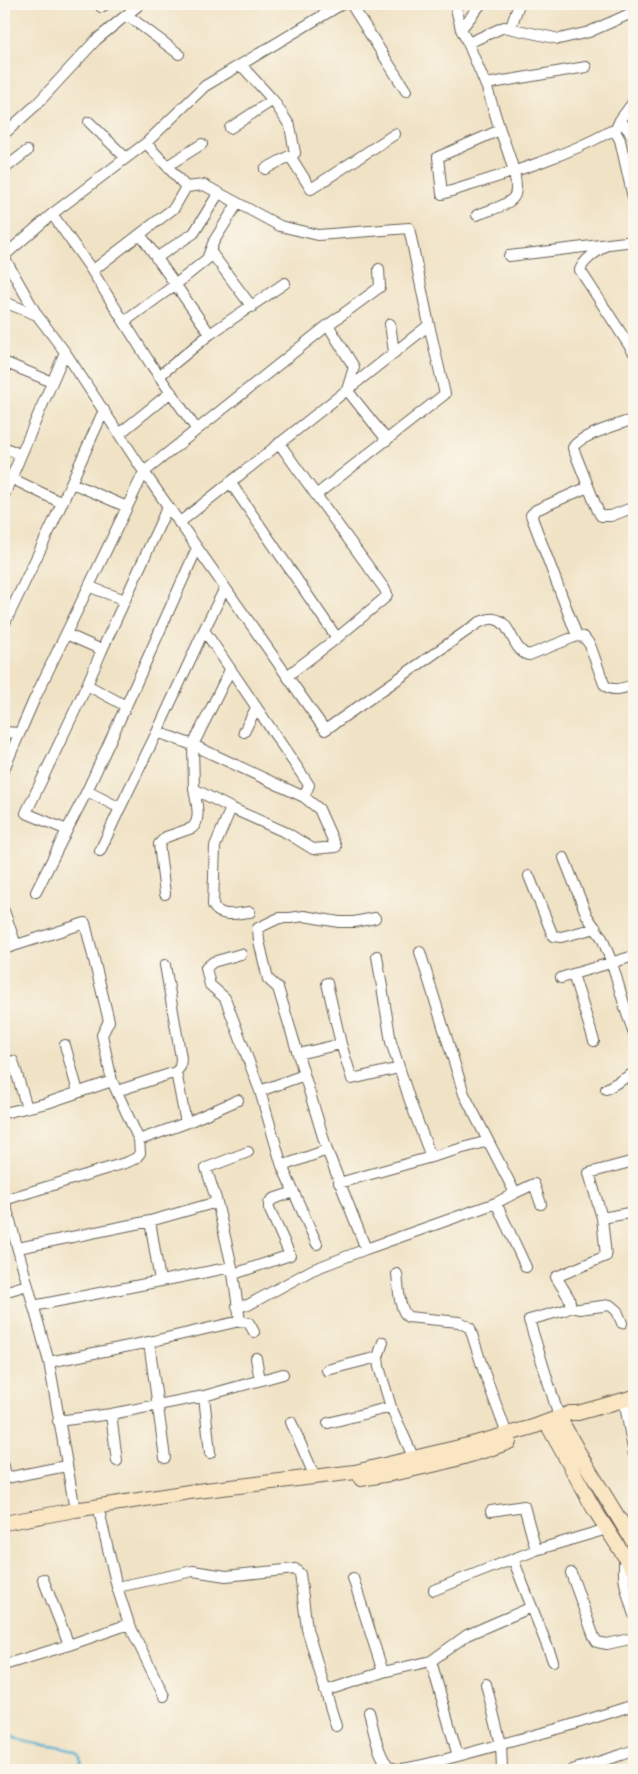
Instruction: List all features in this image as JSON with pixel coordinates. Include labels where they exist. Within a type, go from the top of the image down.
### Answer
[{"type":"main road","points":[[4,1531],[183,1501],[249,1492],[305,1488],[391,1474],[490,1449],[578,1413],[629,1398]]},
{"type":"main road","points":[[4,1523],[189,1492],[355,1472],[554,1422]]},
{"type":"main road","points":[[554,1422],[629,1526],[634,1543]]},
{"type":"main road","points":[[554,1422],[594,1509],[634,1571]]},
{"type":"street","points":[[4,134],[36,105],[96,40],[140,4]]},
{"type":"street","points":[[342,4],[206,86],[146,143],[52,214],[4,257],[37,316],[65,352],[144,472],[325,730],[478,623],[490,619],[502,622],[520,649],[525,655],[529,656],[577,636],[584,637],[587,639],[607,688],[610,690],[634,685]]},
{"type":"street","points":[[351,4],[406,91]]},
{"type":"street","points":[[455,4],[461,29],[486,84],[514,171],[516,192],[514,197],[509,202],[477,215]]},
{"type":"street","points":[[461,29],[481,4]]},
{"type":"street","points":[[511,27],[519,4]]},
{"type":"street","points":[[468,43],[504,27],[559,39],[590,32],[634,12]]},
{"type":"street","points":[[127,15],[179,54]]},
{"type":"street","points":[[241,65],[273,100],[290,126],[295,152],[265,169]]},
{"type":"street","points":[[486,84],[586,67]]},
{"type":"street","points":[[230,128],[273,100]]},
{"type":"street","points":[[615,131],[620,120],[634,101]]},
{"type":"street","points":[[620,120],[634,136]]},
{"type":"street","points":[[89,122],[126,158]]},
{"type":"street","points":[[500,130],[438,157],[442,194],[514,171],[615,131]]},
{"type":"street","points":[[615,131],[620,140],[634,202]]},
{"type":"street","points":[[290,156],[311,189],[395,134]]},
{"type":"street","points":[[146,143],[186,187]]},
{"type":"street","points":[[167,166],[202,144]]},
{"type":"street","points":[[4,169],[27,151]]},
{"type":"street","points":[[186,187],[204,185],[280,226],[318,235],[409,228],[445,394],[316,495]]},
{"type":"street","points":[[92,271],[174,208],[186,187]]},
{"type":"street","points":[[156,258],[194,233],[218,194]]},
{"type":"street","points":[[124,322],[207,259],[214,240],[237,204]]},
{"type":"street","points":[[52,214],[197,430]]},
{"type":"street","points":[[140,234],[210,334]]},
{"type":"street","points":[[509,256],[634,241]]},
{"type":"street","points":[[608,244],[591,256],[581,266],[580,270],[634,353]]},
{"type":"street","points":[[210,251],[252,307]]},
{"type":"street","points":[[4,769],[144,472],[328,325],[380,287],[379,269]]},
{"type":"street","points":[[159,376],[210,334],[285,283]]},
{"type":"street","points":[[4,302],[37,316]]},
{"type":"street","points":[[390,324],[394,352]]},
{"type":"street","points":[[328,325],[354,367],[347,390]]},
{"type":"street","points":[[180,523],[429,325]]},
{"type":"street","points":[[4,495],[65,352]]},
{"type":"street","points":[[4,362],[52,382]]},
{"type":"street","points":[[347,390],[387,440]]},
{"type":"street","points":[[119,434],[171,392]]},
{"type":"street","points":[[4,625],[72,483],[104,410]]},
{"type":"street","points":[[634,418],[584,438],[575,444],[573,448],[598,511],[604,517],[634,507]]},
{"type":"street","points":[[279,443],[387,594],[384,599],[337,638],[287,676]]},
{"type":"street","points":[[4,447],[21,455]]},
{"type":"street","points":[[11,478],[62,503]]},
{"type":"street","points":[[230,482],[337,638]]},
{"type":"street","points":[[72,483],[127,507]]},
{"type":"street","points":[[577,636],[532,515],[536,510],[588,487]]},
{"type":"street","points":[[67,830],[26,813],[88,685],[168,506]]},
{"type":"street","points":[[36,892],[87,791],[197,548]]},
{"type":"street","points":[[90,587],[125,600]]},
{"type":"street","points":[[100,851],[225,588]]},
{"type":"street","points":[[204,630],[309,786],[304,797]]},
{"type":"street","points":[[66,634],[102,650]]},
{"type":"street","points":[[165,894],[159,844],[166,837],[195,826],[198,818],[194,789],[193,745],[230,670]]},
{"type":"street","points":[[88,685],[126,706]]},
{"type":"street","points":[[244,732],[256,708]]},
{"type":"street","points":[[4,732],[20,733]]},
{"type":"street","points":[[157,732],[193,745],[304,797],[319,810],[336,847],[313,849],[287,833],[194,789]]},
{"type":"street","points":[[87,791],[120,808]]},
{"type":"street","points":[[231,808],[215,846],[213,901],[215,908],[224,914],[250,912]]},
{"type":"street","points":[[564,858],[587,916],[596,928],[612,963],[630,1011],[634,1033]]},
{"type":"street","points":[[529,876],[553,936],[561,937],[596,928]]},
{"type":"street","points":[[4,910],[16,945]]},
{"type":"street","points":[[366,1249],[327,1150],[278,988],[268,979],[259,941],[258,928],[279,918],[304,916],[339,922],[354,922],[375,918]]},
{"type":"street","points":[[4,949],[85,924],[109,1021],[102,1035],[112,1080],[139,1140],[140,1153],[136,1158],[128,1162],[4,1200],[6,1219],[18,1248],[32,1306],[49,1362],[75,1510]]},
{"type":"street","points":[[420,952],[464,1094],[515,1193]]},
{"type":"street","points":[[241,954],[213,962],[206,968],[206,972],[210,985],[226,998],[260,1091],[282,1166],[317,1244]]},
{"type":"street","points":[[378,956],[391,1042],[431,1157]]},
{"type":"street","points":[[561,978],[634,956]]},
{"type":"street","points":[[117,1092],[176,1072],[180,1067],[181,1058],[165,966]]},
{"type":"street","points":[[573,974],[594,1041]]},
{"type":"street","points":[[327,983],[341,1044],[352,1079],[399,1068]]},
{"type":"street","points":[[298,1054],[341,1044]]},
{"type":"street","points":[[65,1045],[78,1092]]},
{"type":"street","points":[[13,1061],[27,1108]]},
{"type":"street","points":[[176,1072],[186,1123]]},
{"type":"street","points":[[606,1090],[634,1072]]},
{"type":"street","points":[[260,1091],[304,1075]]},
{"type":"street","points":[[4,1114],[112,1080]]},
{"type":"street","points":[[139,1140],[186,1123],[238,1100]]},
{"type":"street","points":[[339,1183],[488,1141]]},
{"type":"street","points":[[282,1166],[327,1150]]},
{"type":"street","points":[[240,1321],[233,1271],[217,1202],[206,1168],[248,1152]]},
{"type":"street","points":[[571,1307],[569,1298],[556,1276],[606,1256],[602,1218],[589,1173],[634,1161]]},
{"type":"street","points":[[237,1306],[248,1305],[312,1270],[496,1203],[534,1184],[541,1204]]},
{"type":"street","points":[[32,1306],[160,1281],[233,1271],[290,1255],[269,1208],[269,1203],[273,1199],[294,1192]]},
{"type":"street","points":[[18,1248],[150,1221],[217,1202]]},
{"type":"street","points":[[496,1203],[526,1267]]},
{"type":"street","points":[[602,1218],[634,1212]]},
{"type":"street","points":[[150,1221],[160,1281]]},
{"type":"street","points":[[397,1274],[402,1308],[408,1317],[459,1322],[470,1328],[507,1434]]},
{"type":"street","points":[[4,1292],[27,1285]]},
{"type":"street","points":[[554,1422],[529,1320],[571,1307],[584,1309],[610,1305],[617,1312],[622,1323]]},
{"type":"street","points":[[49,1362],[240,1321],[248,1323],[254,1332]]},
{"type":"street","points":[[148,1342],[165,1458]]},
{"type":"street","points":[[383,1342],[378,1357],[391,1407],[414,1458]]},
{"type":"street","points":[[327,1370],[378,1357]]},
{"type":"street","points":[[256,1358],[260,1380]]},
{"type":"street","points":[[58,1420],[112,1414],[204,1396],[283,1374]]},
{"type":"street","points":[[204,1396],[210,1453]]},
{"type":"street","points":[[629,1398],[634,1455]]},
{"type":"street","points":[[328,1423],[391,1407]]},
{"type":"street","points":[[112,1414],[117,1461]]},
{"type":"street","points":[[291,1422],[315,1478]]},
{"type":"street","points":[[4,1466],[6,1478],[66,1466]]},
{"type":"street","points":[[491,1511],[524,1506],[536,1550]]},
{"type":"street","points":[[100,1515],[117,1587],[129,1624],[164,1696]]},
{"type":"street","points":[[434,1590],[536,1550],[607,1529]]},
{"type":"street","points":[[625,1557],[623,1566],[624,1583],[634,1615]]},
{"type":"street","points":[[513,1559],[553,1662]]},
{"type":"street","points":[[117,1587],[193,1571],[226,1576],[295,1569],[300,1574],[307,1629],[336,1726]]},
{"type":"street","points":[[571,1572],[594,1637],[598,1642],[607,1644],[634,1638]]},
{"type":"street","points":[[353,1578],[383,1672]]},
{"type":"street","points":[[43,1579],[70,1645]]},
{"type":"street","points":[[325,1691],[383,1672],[431,1661],[467,1635],[532,1607]]},
{"type":"street","points":[[4,1665],[70,1645],[129,1624]]},
{"type":"street","points":[[431,1661],[458,1756]]},
{"type":"street","points":[[486,1684],[501,1744],[502,1770]]},
{"type":"street","points":[[369,1712],[381,1754],[386,1763],[390,1767],[402,1768],[458,1756],[568,1726],[634,1705]]},
{"type":"street","points":[[572,1770],[621,1756],[634,1750]]},
{"type":"waterway","points":[[4,1714],[6,1730],[13,1737],[32,1743],[74,1751],[80,1757],[83,1770]]}]
